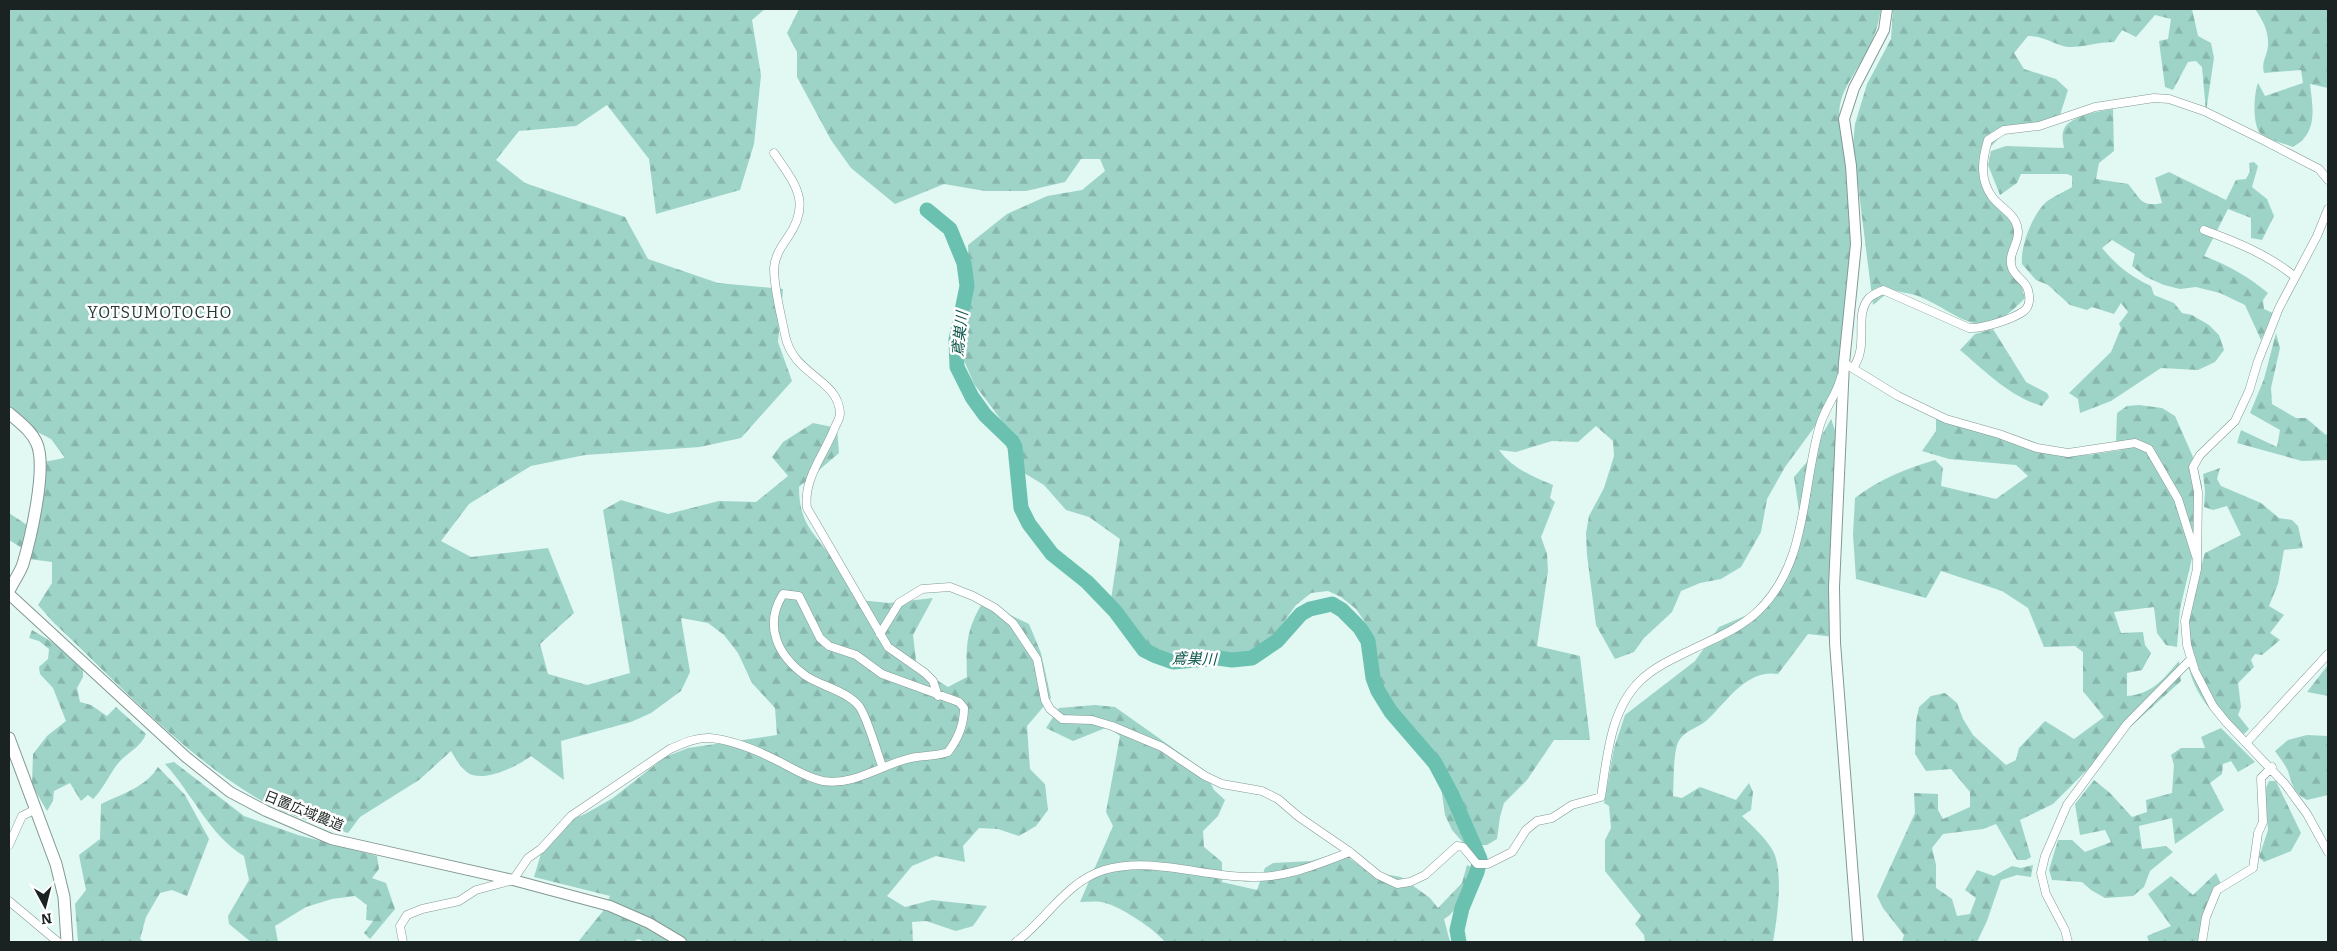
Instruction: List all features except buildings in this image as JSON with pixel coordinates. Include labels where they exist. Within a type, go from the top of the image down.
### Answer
[{"type":"main road","points":[[9,413],[25,426],[36,442],[41,457],[35,513],[22,565],[9,593]]},
{"type":"main road","points":[[9,738],[56,864],[64,897],[68,942]]},
{"type":"street","points":[[1858,942],[1835,644],[1834,587],[1856,244],[1851,166],[1844,119],[1854,88],[1884,30],[1887,9]]},
{"type":"street","points":[[880,634],[899,603],[922,589],[937,586],[950,587],[995,608],[1023,634],[1037,659],[1045,700],[1050,709],[1062,719],[1092,720],[1112,726],[1162,746],[1204,776],[1222,784],[1262,791],[1278,799],[1299,817],[1388,881],[1397,884],[1410,882],[1425,875],[1457,846],[1463,847],[1477,864],[1488,864],[1512,852],[1526,830],[1536,821],[1552,818],[1572,805],[1601,797],[1611,739],[1618,717],[1628,696],[1640,680],[1671,660],[1743,623],[1758,612],[1779,586],[1797,545],[1819,427],[1826,406],[1849,366],[1860,359],[1864,334],[1860,320],[1869,298],[1883,290],[1969,328],[1980,328],[2025,310],[2030,302],[2028,287],[2012,270],[2010,256],[2018,232],[2014,219],[1992,198],[1983,178],[1982,162],[1988,140],[2004,130],[2039,126],[2096,107],[2154,98],[2169,99],[2204,111],[2263,140],[2319,169],[2328,180]]},
{"type":"street","points":[[774,153],[798,188],[801,211],[797,225],[777,253],[774,268],[786,339],[794,360],[835,394],[840,415],[811,476],[806,497],[807,508],[888,647],[929,677],[938,696]]},
{"type":"street","points":[[2328,208],[2317,236],[2294,276],[2279,308],[2258,361],[2249,391],[2235,421],[2200,455],[2194,467],[2198,492],[2197,569],[2185,621],[2191,659],[2213,706],[2246,743],[2272,767],[2307,814],[2328,852]]},
{"type":"street","points":[[2204,230],[2236,242],[2276,261],[2294,276]]},
{"type":"street","points":[[1849,366],[1898,396],[1946,419],[1999,434],[2037,448],[2068,453],[2135,443],[2149,448],[2178,499],[2196,556]]},
{"type":"street","name":"日置広域農道","points":[[9,593],[186,758],[230,792],[266,811],[331,839],[513,880],[625,911],[681,942]]},
{"type":"street","points":[[403,942],[400,926],[407,915],[422,909],[459,901],[476,890],[513,880],[528,858],[541,849],[571,816],[670,749],[686,742],[709,738],[729,742],[774,758],[802,774],[823,781],[837,782],[855,778],[882,766],[909,758],[948,752],[958,736],[964,719],[964,708],[959,702],[938,696],[882,674],[856,655],[829,646],[820,638],[799,596],[783,594],[777,603],[772,627],[780,647],[787,658],[807,676],[844,694],[859,707],[868,725],[882,766]]},
{"type":"street","points":[[2246,743],[2328,654]]},
{"type":"street","points":[[2068,942],[2065,930],[2046,894],[2041,873],[2045,856],[2067,805],[2127,724],[2191,659]]},
{"type":"street","points":[[2202,942],[2206,917],[2217,890],[2253,868],[2258,833],[2263,822],[2261,778],[2272,767]]},
{"type":"street","points":[[9,845],[22,816],[36,809]]},
{"type":"street","points":[[1016,942],[1067,892],[1084,879],[1104,870],[1129,866],[1165,866],[1253,877],[1298,872],[1350,852]]},
{"type":"street","points":[[9,901],[58,942]]},
{"type":"green space","points":[[9,9],[765,9],[752,20],[761,75],[754,144],[740,190],[656,214],[649,159],[607,105],[576,126],[519,131],[496,160],[525,183],[625,217],[648,259],[718,283],[783,289],[778,342],[792,381],[741,438],[700,447],[585,455],[531,466],[469,504],[441,541],[471,557],[548,548],[574,613],[540,644],[548,674],[587,685],[630,673],[603,510],[621,500],[668,514],[719,501],[756,502],[788,476],[772,457],[783,442],[813,423],[837,428],[839,453],[799,487],[805,521],[836,563],[859,600],[889,603],[933,598],[913,635],[917,668],[948,687],[967,677],[968,638],[973,621],[983,602],[1029,624],[1041,653],[1051,698],[1027,726],[1030,769],[1045,784],[1048,810],[1036,826],[1019,836],[998,829],[979,828],[963,846],[965,862],[936,856],[912,866],[887,896],[905,907],[932,900],[987,906],[973,926],[956,931],[926,921],[912,922],[913,942],[645,942],[638,939],[633,942],[578,942],[603,911],[610,896],[534,877],[543,847],[557,825],[585,814],[613,798],[665,757],[688,748],[777,735],[775,708],[752,683],[738,653],[724,635],[708,623],[681,618],[690,672],[681,691],[651,713],[631,722],[561,741],[564,780],[531,756],[501,772],[492,775],[475,776],[463,768],[451,751],[419,780],[360,817],[348,833],[293,815],[262,801],[233,783],[205,762],[153,718],[54,623],[38,605],[52,583],[52,562],[29,559],[43,462],[65,458],[51,439],[28,427],[9,410]]},
{"type":"green space","points":[[799,9],[1881,9],[1873,39],[1846,87],[1840,109],[1840,122],[1844,136],[1853,255],[1850,358],[1844,387],[1785,467],[1767,499],[1761,532],[1741,567],[1721,579],[1700,583],[1681,591],[1672,612],[1643,639],[1634,652],[1615,659],[1596,625],[1586,533],[1589,516],[1604,488],[1614,456],[1613,441],[1596,426],[1578,442],[1552,441],[1516,452],[1499,450],[1517,467],[1553,485],[1550,498],[1555,502],[1541,537],[1547,554],[1548,571],[1537,646],[1580,656],[1590,740],[1554,740],[1527,780],[1504,803],[1497,839],[1487,845],[1466,846],[1452,830],[1445,815],[1437,759],[1414,732],[1381,704],[1370,680],[1366,652],[1369,637],[1367,625],[1356,609],[1341,597],[1328,591],[1311,593],[1296,605],[1270,641],[1248,654],[1201,651],[1179,657],[1151,647],[1117,625],[1110,606],[1120,539],[1089,517],[1066,510],[1044,485],[1024,473],[1017,435],[1002,421],[974,384],[963,358],[964,332],[970,301],[968,245],[1007,214],[1047,196],[1082,190],[1105,171],[1100,159],[1081,159],[1065,182],[1026,191],[985,191],[944,184],[895,204],[851,168],[831,140],[797,77],[797,52],[787,33]]},
{"type":"green space","points":[[1893,9],[2192,9],[2198,36],[2211,43],[2214,58],[2206,112],[2202,67],[2196,61],[2188,62],[2173,90],[2165,87],[2159,41],[2168,39],[2171,19],[2155,15],[2136,37],[2122,30],[2114,42],[2081,46],[2065,47],[2034,36],[2028,36],[2014,53],[2024,69],[2056,79],[2068,90],[2060,115],[2001,136],[1979,159],[1979,171],[1990,201],[2012,221],[2018,235],[2015,265],[2025,298],[2009,313],[1995,321],[1983,324],[1960,318],[1918,296],[1891,290],[1873,305],[1853,145],[1855,124],[1867,84],[1891,39]]},
{"type":"green space","points":[[2255,9],[2328,9],[2328,88],[2310,84],[2313,111],[2310,128],[2307,135],[2293,147],[2263,135],[2257,128],[2255,101],[2258,83],[2265,96],[2303,83],[2301,70],[2264,73],[2268,36],[2263,22]]},
{"type":"green space","points":[[2113,109],[2114,151],[2099,163],[2096,179],[2128,184],[2145,203],[2162,203],[2155,178],[2169,172],[2226,200],[2236,180],[2246,179],[2250,171],[2249,163],[2254,162],[2258,166],[2252,187],[2267,199],[2274,216],[2262,240],[2251,238],[2251,218],[2228,209],[2204,256],[2238,272],[2268,293],[2263,300],[2264,309],[2273,313],[2261,340],[2245,305],[2220,293],[2196,287],[2180,289],[2164,285],[2146,277],[2132,266],[2135,254],[2112,240],[2102,248],[2113,260],[2130,275],[2151,286],[2154,295],[2174,303],[2182,313],[2192,315],[2209,325],[2219,335],[2224,350],[2215,362],[2198,370],[2161,368],[2111,401],[2080,413],[2078,399],[2069,393],[2111,352],[2121,328],[2119,324],[2128,312],[2121,303],[2114,314],[2092,307],[2087,310],[2070,305],[2048,285],[2036,280],[2022,264],[2023,249],[2031,224],[2045,203],[2072,187],[2072,176],[2067,174],[2021,174],[2017,183],[2000,195],[1988,165],[1991,151],[2006,146],[2064,148],[2063,132],[2065,126],[2070,122],[2084,115]]},
{"type":"green space","points":[[1993,329],[2026,382],[2047,393],[2049,397],[2042,406],[2030,402],[2009,390],[1988,375],[1960,350],[1975,334]]},
{"type":"green space","points":[[2276,333],[2280,348],[2271,388],[2272,404],[2296,418],[2306,418],[2326,435],[2328,433],[2328,460],[2302,461],[2237,443],[2241,430],[2277,447],[2280,430],[2250,413],[2264,379]]},
{"type":"green space","points":[[2139,405],[2162,408],[2175,416],[2197,466],[2202,486],[2197,510],[2196,541],[2180,609],[2177,647],[2166,645],[2157,633],[2154,607],[2114,612],[2121,633],[2143,632],[2145,645],[2151,653],[2142,670],[2127,673],[2127,696],[2136,695],[2151,689],[2179,661],[2181,681],[2130,727],[2053,804],[2020,820],[2031,857],[2026,860],[2017,860],[1996,824],[1983,829],[1943,834],[1932,848],[1936,865],[1936,888],[1952,899],[1957,916],[1970,914],[1976,898],[1965,890],[1977,870],[1994,876],[2012,866],[2021,868],[2033,865],[2031,877],[2017,875],[2001,880],[1987,921],[1977,942],[1902,942],[1904,935],[1883,908],[1877,896],[1915,813],[1914,793],[1938,794],[1938,810],[1943,819],[1970,807],[1970,792],[1951,769],[1926,771],[1915,754],[1916,722],[1919,707],[1931,696],[1945,693],[1957,703],[1963,719],[1973,735],[2006,765],[2016,760],[2019,748],[2045,721],[2074,739],[2104,717],[2083,691],[2083,652],[2075,646],[2044,647],[2028,608],[2002,591],[1941,571],[1926,598],[1856,579],[1853,535],[1855,498],[1893,475],[1935,460],[1943,468],[1941,486],[1996,499],[2028,476],[2016,465],[1949,459],[1922,451],[1936,431],[1936,417],[2037,450],[2062,456],[2088,455],[2121,450],[2116,441],[2117,413],[2127,406]]},
{"type":"green space","points":[[1831,419],[1843,453],[1844,488],[1834,637],[1808,634],[1778,674],[1767,674],[1747,682],[1730,696],[1706,721],[1682,736],[1677,745],[1675,757],[1673,796],[1682,798],[1700,787],[1736,800],[1749,783],[1753,792],[1751,810],[1742,816],[1759,832],[1770,846],[1778,871],[1779,896],[1773,942],[1645,942],[1644,935],[1635,924],[1641,916],[1605,871],[1605,840],[1611,828],[1609,806],[1604,803],[1614,748],[1625,715],[1695,661],[1719,627],[1766,607],[1788,578],[1802,531],[1794,477],[1806,463]]},
{"type":"green space","points":[[2220,468],[2217,479],[2221,486],[2261,503],[2279,518],[2292,520],[2298,526],[2303,548],[2284,550],[2278,584],[2269,606],[2284,615],[2270,633],[2280,640],[2262,655],[2255,654],[2251,660],[2254,667],[2238,683],[2241,707],[2238,715],[2249,729],[2244,734],[2213,712],[2199,694],[2191,675],[2187,655],[2186,635],[2189,615],[2205,553],[2241,535],[2227,506],[2213,510],[2204,507],[2203,474]]},
{"type":"green space","points":[[9,513],[27,525],[22,548],[9,540]]},
{"type":"green space","points":[[32,630],[64,649],[83,666],[83,677],[77,688],[80,702],[91,705],[107,716],[116,707],[146,734],[140,744],[113,770],[93,799],[88,795],[81,801],[70,783],[54,791],[53,801],[47,811],[32,785],[33,754],[47,736],[66,721],[53,688],[40,674],[39,667],[48,659],[49,649],[39,641],[29,638]]},
{"type":"green space","points":[[2328,665],[2328,696],[2307,692]]},
{"type":"green space","points":[[1095,705],[1115,707],[1204,770],[1214,790],[1225,800],[1218,816],[1203,831],[1204,847],[1222,862],[1222,882],[1257,890],[1265,868],[1273,863],[1311,861],[1341,852],[1367,871],[1401,877],[1430,898],[1438,908],[1462,883],[1467,865],[1473,868],[1465,889],[1459,903],[1450,915],[1444,919],[1450,942],[1165,942],[1145,924],[1116,907],[1101,902],[1080,902],[1113,826],[1106,812],[1120,736],[1108,727],[1073,741],[1046,728],[1059,708]]},
{"type":"green space","points":[[2221,728],[2255,762],[2238,772],[2231,761],[2223,764],[2222,774],[2210,783],[2224,810],[2175,844],[2172,818],[2139,826],[2142,849],[2166,846],[2173,852],[2150,871],[2144,887],[2133,896],[2105,898],[2082,882],[2052,880],[2049,870],[2058,840],[2072,840],[2085,852],[2111,842],[2105,830],[2080,835],[2075,804],[2094,780],[2110,793],[2132,817],[2147,812],[2146,800],[2172,793],[2174,765],[2171,755],[2181,748],[2205,748],[2201,737]]},
{"type":"green space","points":[[2307,735],[2328,736],[2328,795],[2307,800],[2296,792],[2287,768],[2275,751],[2288,740]]},
{"type":"green space","points":[[174,762],[244,816],[298,835],[377,856],[379,869],[372,878],[386,883],[395,909],[370,939],[364,933],[373,921],[366,920],[367,905],[355,896],[332,899],[306,907],[275,926],[278,942],[251,942],[229,924],[228,916],[249,880],[244,856],[211,826],[165,764]]},
{"type":"green space","points":[[158,767],[185,795],[209,839],[187,896],[172,890],[160,893],[146,917],[140,939],[144,942],[78,942],[75,904],[86,890],[79,855],[100,839],[101,804],[140,785]]},
{"type":"green space","points":[[2269,781],[2276,781],[2301,833],[2291,851],[2264,862],[2259,857],[2268,830],[2265,790]]},
{"type":"green space","points":[[2216,873],[2222,886],[2199,942],[2149,942],[2147,936],[2171,926],[2148,894],[2171,876],[2193,895]]},
{"type":"waterway","name":"鳶巣川","points":[[927,210],[950,229],[964,263],[967,286],[956,340],[957,367],[972,397],[985,415],[1012,441],[1015,447],[1021,508],[1029,524],[1052,554],[1087,582],[1115,611],[1144,650],[1173,662],[1218,658],[1232,660],[1252,658],[1277,641],[1301,614],[1310,609],[1332,604],[1342,610],[1360,628],[1368,641],[1373,678],[1378,691],[1391,712],[1435,763],[1452,795],[1480,859],[1477,872],[1462,908],[1457,930],[1459,942]]},
{"type":"district","name":"YOTSUMOTOCHO","points":[[160,312]]}]
